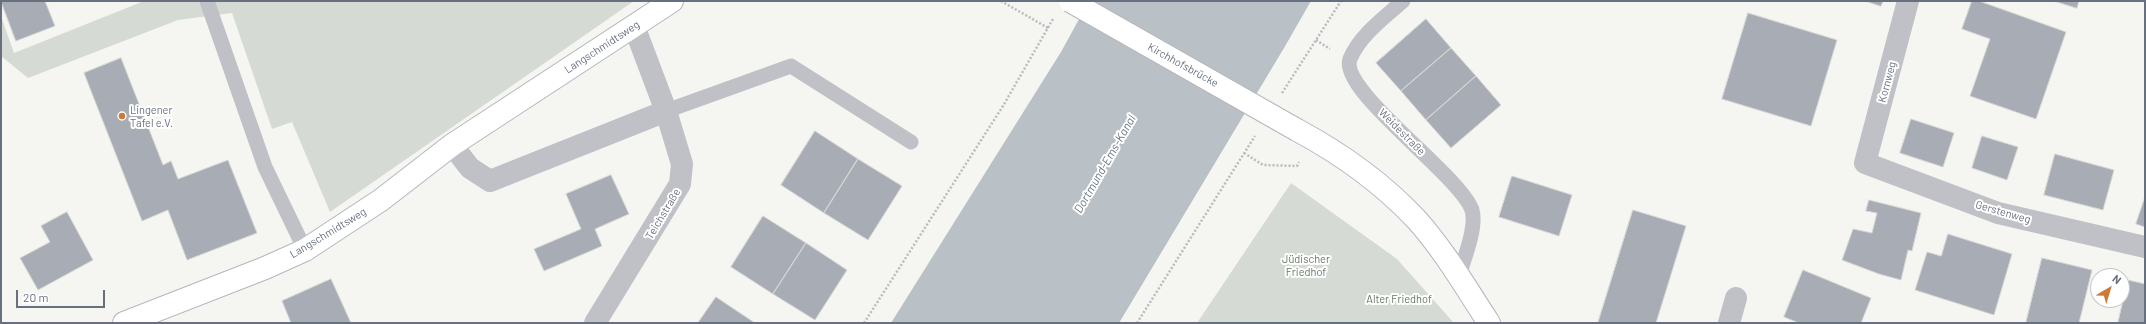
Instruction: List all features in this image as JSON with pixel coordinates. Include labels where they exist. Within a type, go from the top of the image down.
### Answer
[{"type":"street","name":"Langschmidtsweg","points":[[124,323],[265,268],[305,250],[381,200],[452,145],[672,1]]},
{"type":"street","name":"Kornweg","points":[[1865,163],[1908,1]]},
{"type":"street","name":"Kirchhofsbrücke","points":[[1062,8],[1297,130],[1333,152],[1389,192],[1416,220],[1459,275]]},
{"type":"street","name":"Teichstraße","points":[[594,323],[680,184],[682,164],[666,112],[634,26]]},
{"type":"street","points":[[452,145],[470,168],[490,181],[666,112]]},
{"type":"street","name":"Gerstenweg","points":[[1865,163],[1998,213],[2145,247]]},
{"type":"street","points":[[1459,275],[1489,323]]},
{"type":"street","points":[[1729,323],[1736,298]]},
{"type":"lane","points":[[207,1],[265,167],[305,250]]},
{"type":"lane","name":"Weidestraße","points":[[1403,1],[1374,27],[1359,44],[1349,61],[1352,77],[1371,101],[1457,189],[1472,210],[1472,238],[1459,275]]},
{"type":"lane","points":[[666,112],[791,66],[911,142]]},
{"type":"path","points":[[1001,1],[1048,28]]},
{"type":"path","points":[[1278,100],[1341,1]]},
{"type":"path","points":[[864,323],[1003,106],[1048,28],[1062,8]]},
{"type":"path","points":[[1137,323],[1256,133]]},
{"type":"path","points":[[1244,153],[1263,165],[1297,166]]},
{"type":"green space","points":[[144,1],[634,1],[330,212],[292,122],[272,129],[232,13],[178,20],[28,78],[1,56],[1,16],[14,53]]},
{"type":"green space","name":"Jüdischer Friedhof","points":[[1291,183],[1397,259],[1454,323],[1197,323]]},
{"type":"water","name":"Dortmund-Ems-Kanal","points":[[1089,1],[1311,1],[1119,323],[891,323],[1061,52]]},
{"type":"building","points":[[1,1],[45,1],[55,26],[16,41]]},
{"type":"building","points":[[1865,1],[1883,1],[1881,6]]},
{"type":"building","points":[[1972,1],[1979,1],[2066,32],[2036,119],[1970,96],[1990,39],[1962,29]]},
{"type":"building","points":[[2054,1],[2079,1],[2077,8]]},
{"type":"building","points":[[1748,13],[1837,40],[1811,126],[1722,99]]},
{"type":"building","points":[[1426,19],[1451,48],[1401,91],[1376,63]]},
{"type":"building","points":[[1451,48],[1476,76],[1426,120],[1401,91]]},
{"type":"building","name":"Lingener Tafel e.V.","points":[[121,58],[163,165],[171,161],[178,179],[228,160],[257,233],[187,260],[168,210],[142,221],[84,73]]},
{"type":"building","points":[[1476,76],[1501,105],[1451,148],[1426,120]]},
{"type":"building","points":[[1911,119],[1954,133],[1943,167],[1900,153]]},
{"type":"building","points":[[815,131],[858,159],[824,213],[781,185]]},
{"type":"building","points":[[1982,136],[2018,147],[2007,180],[1972,168]]},
{"type":"building","points":[[2055,154],[2114,170],[2103,210],[2044,195]]},
{"type":"building","points":[[858,159],[902,186],[868,240],[824,213]]},
{"type":"building","points":[[611,175],[629,214],[595,229],[602,246],[544,271],[534,249],[581,229],[566,194]]},
{"type":"building","points":[[1512,176],[1572,195],[1559,236],[1499,217]]},
{"type":"building","points":[[2145,197],[2145,227],[2136,224]]},
{"type":"building","points":[[1869,200],[1921,213],[1912,251],[1908,250],[1901,280],[1879,274],[1842,260],[1853,229],[1872,233],[1877,213],[1866,211]]},
{"type":"building","points":[[1633,210],[1686,226],[1656,323],[1598,323]]},
{"type":"building","points":[[67,212],[93,260],[38,290],[20,258],[50,242],[41,226]]},
{"type":"building","points":[[763,216],[806,243],[773,294],[731,267]]},
{"type":"building","points":[[1948,234],[2012,254],[1994,315],[1915,290],[1927,252],[1941,256]]},
{"type":"building","points":[[806,243],[847,270],[815,320],[773,294]]},
{"type":"building","points":[[2042,258],[2090,270],[2090,278],[2079,323],[2026,323]]},
{"type":"building","points":[[1803,270],[1871,298],[1861,323],[1799,323],[1784,317]]},
{"type":"building","points":[[331,279],[351,323],[291,323],[282,301]]},
{"type":"building","points":[[2130,280],[2145,284],[2145,323],[2118,323],[2121,308],[2130,308]]},
{"type":"building","points":[[716,297],[755,323],[698,323]]},
{"type":"place","name":"Lingener Tafel e.V.","points":[[122,116]]},
{"type":"park label","name":"Alter Friedhof","points":[[1399,299]]}]
